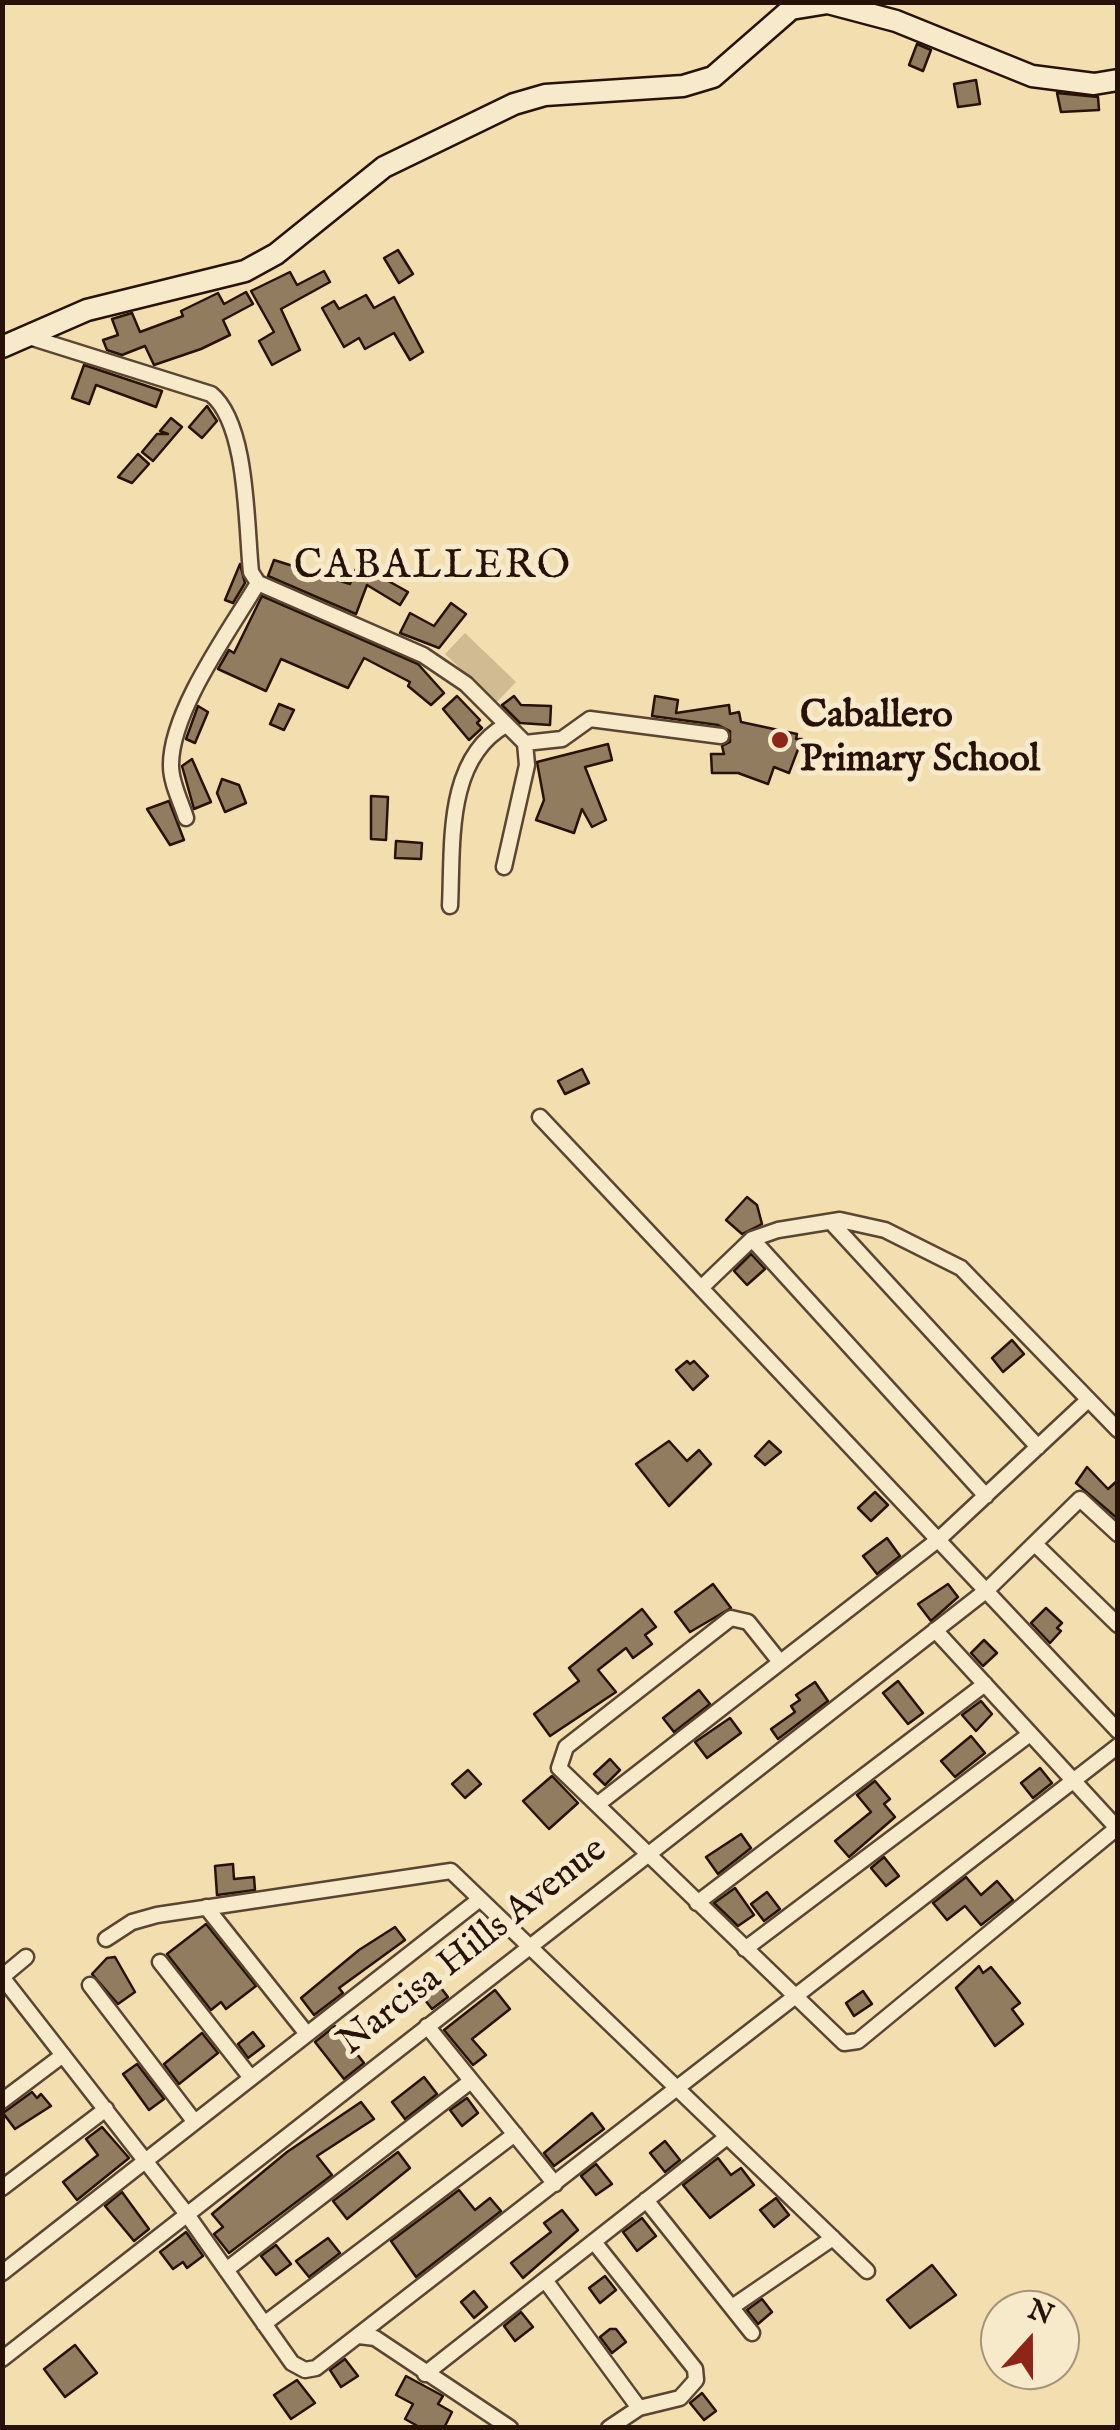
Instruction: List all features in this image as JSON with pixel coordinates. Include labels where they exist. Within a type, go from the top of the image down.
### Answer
[{"type":"street","points":[[2,347],[87,310],[245,271],[276,254],[384,167],[514,104],[545,95],[684,86],[713,78],[792,9],[828,3],[896,21],[1032,76],[1094,84],[1118,80]]},
{"type":"street","points":[[25,336],[211,394],[225,405],[237,442],[251,572],[258,584],[423,654],[466,684],[525,743],[527,765],[504,867]]},
{"type":"street","points":[[186,818],[170,771],[172,748],[184,713],[258,584]]},
{"type":"street","points":[[525,743],[562,739],[590,719],[720,736]]},
{"type":"street","points":[[450,906],[453,837],[462,782],[474,749],[506,725]]},
{"type":"street","points":[[540,1117],[1118,1731]]},
{"type":"street","points":[[701,1288],[752,1240],[778,1230],[831,1222],[885,1230],[960,1268],[1118,1430]]},
{"type":"street","points":[[831,1222],[1038,1447]]},
{"type":"street","points":[[752,1240],[986,1496]]},
{"type":"street","points":[[598,1804],[939,1539],[1088,1400]]},
{"type":"street","name":"Narcisa Hills Avenue","points":[[2,2359],[986,1590],[1080,1500],[1118,1534]]},
{"type":"street","points":[[1036,1545],[1118,1624]]},
{"type":"street","points":[[780,1662],[740,1617],[716,1630],[566,1748],[559,1768],[844,2042],[858,2042],[1118,1828],[935,1630]]},
{"type":"street","points":[[697,1903],[984,1684]]},
{"type":"street","points":[[745,1949],[1030,1734]]},
{"type":"street","points":[[26,1957],[2,1977],[186,2214],[292,2363],[305,2370],[316,2368],[1118,1746]]},
{"type":"street","points":[[106,1939],[132,1922],[206,1907],[450,1871],[867,2271]]},
{"type":"street","points":[[2,2274],[480,1899]]},
{"type":"street","points":[[206,1907],[307,2034]]},
{"type":"street","points":[[160,1962],[250,2078]]},
{"type":"street","points":[[90,1985],[194,2121]]},
{"type":"street","points":[[427,2026],[555,2184]]},
{"type":"street","points":[[2,2102],[63,2054]]},
{"type":"street","points":[[226,2270],[472,2080]]},
{"type":"street","points":[[2,2188],[106,2109]]},
{"type":"street","points":[[264,2324],[515,2134]]},
{"type":"street","points":[[426,2374],[727,2137]]},
{"type":"street","points":[[646,2200],[752,2333]]},
{"type":"street","points":[[732,2307],[833,2238]]},
{"type":"street","points":[[594,2242],[696,2369],[696,2380],[680,2398],[639,2408],[609,2428]]},
{"type":"street","points":[[545,2280],[639,2408]]},
{"type":"street","points":[[358,2336],[374,2338],[510,2428]]},
{"type":"shaded area","points":[[465,633],[516,682],[496,703],[445,654]]},
{"type":"building","points":[[917,44],[931,50],[923,71],[909,65]]},
{"type":"building","points":[[976,80],[980,104],[958,107],[954,84]]},
{"type":"building","points":[[1057,93],[1098,97],[1099,110],[1061,112]]},
{"type":"building","points":[[398,250],[413,274],[399,283],[384,258]]},
{"type":"building","points":[[324,271],[330,282],[281,309],[300,350],[272,365],[259,341],[274,332],[251,291],[290,272],[297,285]]},
{"type":"building","points":[[246,292],[253,304],[223,320],[230,335],[154,365],[145,346],[122,355],[107,350],[103,340],[118,335],[112,319],[132,313],[140,332],[183,316],[181,311],[218,293],[224,304]]},
{"type":"building","points":[[366,295],[374,308],[394,297],[423,352],[410,360],[394,333],[365,349],[359,338],[344,347],[322,308],[334,301],[339,309]]},
{"type":"building","points":[[84,365],[162,391],[156,407],[96,385],[89,404],[72,398]]},
{"type":"building","points":[[207,406],[217,421],[202,438],[189,427]]},
{"type":"building","points":[[171,418],[182,427],[153,461],[142,452],[157,434],[168,434],[160,431]]},
{"type":"building","points":[[138,454],[149,464],[132,483],[118,477]]},
{"type":"building","points":[[274,560],[350,584],[358,564],[408,592],[400,605],[367,585],[356,614],[268,576]]},
{"type":"building","points":[[240,564],[245,583],[233,603],[225,600]]},
{"type":"building","points":[[262,596],[418,664],[444,693],[431,705],[408,686],[410,682],[364,658],[348,688],[281,659],[266,691],[218,669],[229,650],[234,653]]},
{"type":"building","points":[[451,603],[466,614],[439,648],[400,633],[410,613],[434,626]]},
{"type":"building","points":[[457,696],[480,720],[477,723],[482,728],[469,740],[443,709]]},
{"type":"building","points":[[514,696],[521,705],[551,706],[550,725],[520,723],[502,705]]},
{"type":"building","points":[[655,696],[678,700],[676,713],[729,705],[730,714],[739,712],[741,722],[797,734],[796,739],[802,739],[789,773],[774,767],[768,784],[738,773],[712,773],[711,754],[724,754],[722,746],[730,742],[730,731],[718,725],[652,716]]},
{"type":"building","points":[[279,704],[294,710],[284,730],[270,724]]},
{"type":"building","points":[[198,706],[208,712],[195,743],[186,739]]},
{"type":"building","points":[[608,744],[612,760],[585,767],[606,820],[592,827],[582,809],[574,833],[536,820],[544,800],[537,762]]},
{"type":"building","points":[[192,759],[211,802],[194,809],[182,766]]},
{"type":"building","points":[[222,779],[239,785],[246,803],[225,812],[217,793]]},
{"type":"building","points":[[371,796],[388,797],[386,840],[371,839]]},
{"type":"building","points":[[169,801],[184,840],[170,845],[147,809]]},
{"type":"building","points":[[396,841],[422,843],[421,859],[395,858]]},
{"type":"building","points":[[582,1069],[589,1083],[565,1094],[558,1081]]},
{"type":"building","points":[[747,1197],[757,1205],[762,1224],[742,1234],[726,1220]]},
{"type":"building","points":[[751,1254],[765,1269],[747,1285],[734,1271]]},
{"type":"building","points":[[1012,1340],[1024,1354],[1003,1372],[992,1358]]},
{"type":"building","points":[[687,1361],[694,1361],[708,1376],[693,1390],[676,1370]]},
{"type":"building","points":[[669,1441],[687,1461],[699,1450],[711,1464],[669,1506],[636,1464]]},
{"type":"building","points":[[769,1441],[781,1452],[765,1465],[755,1456]]},
{"type":"building","points":[[1087,1467],[1108,1489],[1118,1480],[1118,1519],[1076,1483]]},
{"type":"building","points":[[875,1492],[888,1505],[871,1521],[858,1508]]},
{"type":"building","points":[[887,1538],[900,1556],[877,1574],[863,1556]]},
{"type":"building","points":[[713,1584],[731,1608],[690,1632],[675,1612]]},
{"type":"building","points":[[948,1584],[958,1597],[931,1621],[918,1604]]},
{"type":"building","points":[[1046,1608],[1062,1623],[1057,1628],[1061,1631],[1050,1643],[1031,1623]]},
{"type":"building","points":[[642,1609],[656,1627],[645,1635],[652,1644],[633,1658],[626,1648],[598,1670],[616,1692],[550,1736],[534,1714],[579,1681],[569,1668]]},
{"type":"building","points":[[984,1640],[997,1653],[983,1666],[971,1653]]},
{"type":"building","points":[[898,1681],[923,1713],[908,1724],[883,1693]]},
{"type":"building","points":[[815,1682],[828,1701],[778,1739],[771,1729],[795,1712],[791,1706],[800,1700],[796,1695]]},
{"type":"building","points":[[699,1690],[710,1704],[674,1732],[663,1718]]},
{"type":"building","points":[[981,1701],[992,1714],[976,1731],[962,1715]]},
{"type":"building","points":[[730,1718],[741,1733],[707,1758],[695,1742]]},
{"type":"building","points":[[971,1736],[985,1753],[955,1777],[941,1761]]},
{"type":"building","points":[[610,1759],[620,1770],[605,1785],[594,1774]]},
{"type":"building","points":[[1040,1768],[1052,1783],[1033,1798],[1021,1783]]},
{"type":"building","points":[[468,1770],[481,1784],[465,1798],[452,1784]]},
{"type":"building","points":[[552,1776],[578,1803],[549,1829],[523,1801]]},
{"type":"building","points":[[875,1781],[890,1799],[884,1804],[895,1817],[849,1857],[835,1841],[871,1812],[857,1795]]},
{"type":"building","points":[[741,1834],[751,1848],[718,1874],[706,1857]]},
{"type":"building","points":[[884,1857],[899,1876],[886,1886],[871,1868]]},
{"type":"building","points":[[233,1864],[234,1879],[254,1877],[255,1890],[217,1895],[215,1866]]},
{"type":"building","points":[[966,1877],[981,1895],[997,1881],[1013,1900],[981,1925],[965,1906],[947,1920],[933,1903]]},
{"type":"building","points":[[735,1888],[754,1915],[738,1926],[714,1903]]},
{"type":"building","points":[[767,1892],[780,1909],[764,1921],[751,1904]]},
{"type":"building","points":[[206,1924],[256,1986],[226,2009],[221,2002],[211,2010],[167,1954]]},
{"type":"building","points":[[395,1927],[405,1940],[339,1988],[343,1993],[314,2015],[301,1998],[359,1950]]},
{"type":"building","points":[[115,1957],[135,1992],[118,2004],[92,1974],[107,1958]]},
{"type":"building","points":[[979,1966],[983,1973],[991,1967],[1020,2003],[1012,2009],[1023,2024],[995,2046],[956,1988]]},
{"type":"building","points":[[434,1979],[448,1997],[432,2009],[418,1991]]},
{"type":"building","points":[[495,1990],[510,2009],[472,2039],[486,2055],[473,2065],[444,2030]]},
{"type":"building","points":[[863,1991],[872,2004],[854,2016],[846,2003]]},
{"type":"building","points":[[335,2026],[364,2063],[344,2079],[315,2042]]},
{"type":"building","points":[[253,2032],[264,2046],[248,2058],[238,2044]]},
{"type":"building","points":[[202,2033],[218,2053],[179,2084],[164,2064]]},
{"type":"building","points":[[137,2064],[164,2099],[149,2110],[123,2074]]},
{"type":"building","points":[[424,2077],[437,2094],[405,2119],[392,2102]]},
{"type":"building","points":[[32,2092],[37,2098],[41,2094],[51,2106],[15,2129],[3,2113]]},
{"type":"building","points":[[467,2098],[478,2113],[462,2126],[450,2110]]},
{"type":"building","points":[[361,2102],[374,2119],[317,2156],[332,2175],[229,2253],[214,2234],[223,2227],[212,2214],[287,2152]]},
{"type":"building","points":[[592,2113],[604,2129],[554,2166],[544,2153]]},
{"type":"building","points":[[102,2127],[129,2158],[77,2200],[63,2182],[98,2155],[86,2139]]},
{"type":"building","points":[[665,2141],[680,2160],[665,2172],[650,2153]]},
{"type":"building","points":[[398,2152],[410,2168],[347,2219],[333,2201]]},
{"type":"building","points":[[718,2158],[731,2175],[741,2168],[754,2185],[710,2218],[683,2185]]},
{"type":"building","points":[[596,2164],[612,2184],[596,2195],[581,2176]]},
{"type":"building","points":[[459,2190],[475,2210],[490,2198],[501,2211],[416,2277],[391,2241]]},
{"type":"building","points":[[122,2192],[149,2229],[134,2241],[105,2206]]},
{"type":"building","points":[[776,2198],[789,2215],[774,2227],[760,2210]]},
{"type":"building","points":[[562,2210],[578,2230],[523,2278],[511,2263],[551,2232],[544,2223]]},
{"type":"building","points":[[642,2218],[656,2236],[637,2251],[623,2232]]},
{"type":"building","points":[[186,2232],[203,2256],[187,2268],[183,2262],[173,2269],[160,2252]]},
{"type":"building","points":[[328,2238],[340,2253],[309,2277],[296,2261]]},
{"type":"building","points":[[276,2245],[291,2264],[276,2275],[261,2256]]},
{"type":"building","points":[[932,2265],[956,2295],[910,2328],[887,2300]]},
{"type":"building","points":[[605,2276],[616,2290],[600,2303],[589,2288]]},
{"type":"building","points":[[474,2291],[487,2307],[474,2318],[461,2302]]},
{"type":"building","points":[[762,2299],[772,2312],[758,2324],[747,2310]]},
{"type":"building","points":[[521,2312],[533,2327],[515,2341],[504,2326]]},
{"type":"building","points":[[616,2329],[626,2342],[612,2353],[600,2337]]},
{"type":"building","points":[[75,2345],[97,2373],[65,2397],[44,2369]]},
{"type":"building","points":[[345,2359],[358,2376],[341,2387],[330,2370]]},
{"type":"building","points":[[406,2376],[443,2396],[438,2404],[452,2412],[444,2428],[421,2428],[405,2419],[413,2404],[396,2395]]},
{"type":"building","points":[[297,2380],[315,2403],[291,2419],[274,2395]]},
{"type":"building","points":[[702,2393],[716,2411],[704,2420],[690,2403]]},
{"type":"place","name":"Caballero Primary School","points":[[780,740]]},
{"type":"district","name":"CABALLERO","points":[[433,569]]}]
